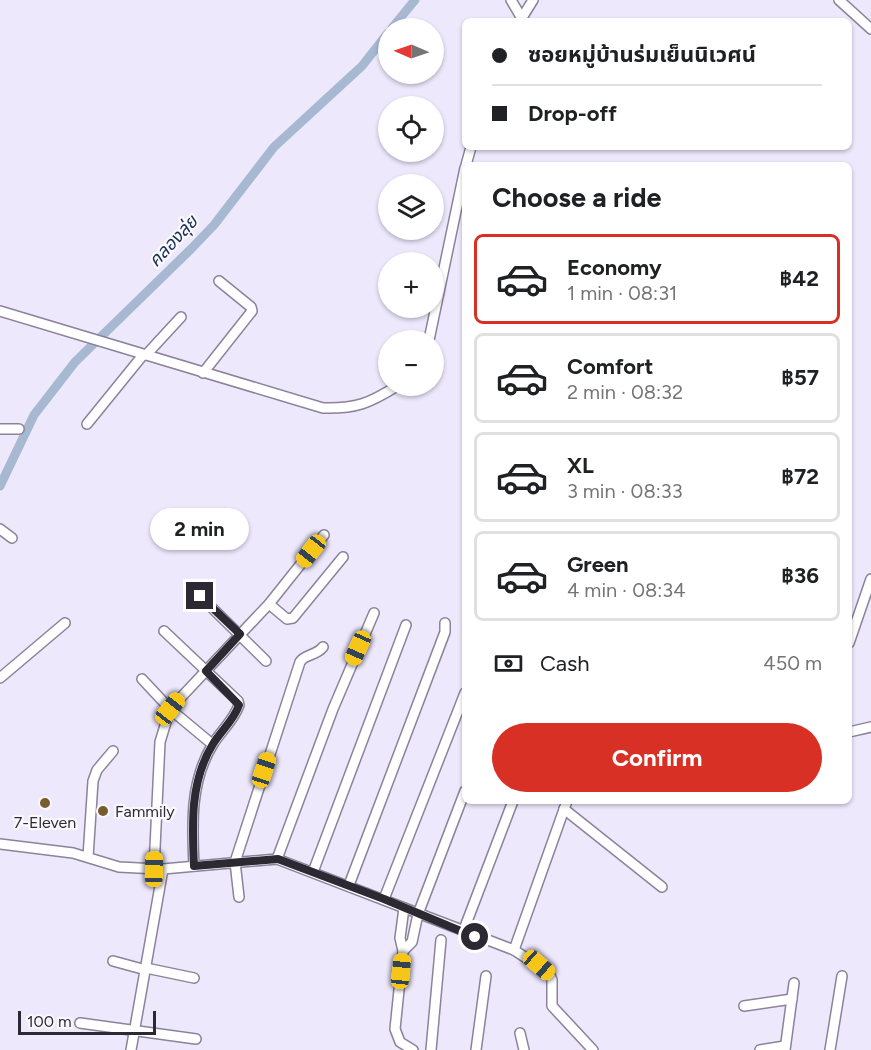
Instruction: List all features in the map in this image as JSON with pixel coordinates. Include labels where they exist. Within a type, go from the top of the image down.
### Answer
[{"type":"street","points":[[511,0],[520,18]]},
{"type":"street","points":[[521,18],[533,0]]},
{"type":"street","points":[[839,0],[871,29]]},
{"type":"street","points":[[431,330],[462,181]]},
{"type":"street","points":[[203,374],[252,311],[251,307],[219,281]]},
{"type":"street","points":[[0,311],[203,374],[323,408],[346,408],[372,402],[381,396]]},
{"type":"street","points":[[87,424],[145,355],[181,317]]},
{"type":"street","points":[[0,429],[19,429]]},
{"type":"street","points":[[0,529],[12,538]]},
{"type":"street","points":[[131,1050],[146,969],[158,869],[160,742],[170,709],[268,604],[324,535]]},
{"type":"street","points":[[268,604],[287,619],[293,618],[343,558]]},
{"type":"street","points":[[852,634],[871,579]]},
{"type":"street","points":[[200,596],[266,661]]},
{"type":"street","points":[[278,859],[333,709],[374,613]]},
{"type":"street","points":[[0,678],[66,623]]},
{"type":"street","points":[[349,885],[446,632],[445,623]]},
{"type":"street","points":[[313,872],[406,625]]},
{"type":"street","points":[[164,631],[239,705],[212,744],[197,784],[193,807],[194,866]]},
{"type":"street","points":[[239,897],[235,862],[300,662],[302,658],[317,654],[323,647]]},
{"type":"street","points":[[142,679],[170,709],[212,744]]},
{"type":"street","points":[[384,899],[462,701]]},
{"type":"street","points":[[852,731],[871,727]]},
{"type":"street","points":[[88,857],[93,781],[97,770],[113,751]]},
{"type":"street","points":[[403,951],[412,942],[418,914],[462,799]]},
{"type":"street","points":[[463,932],[512,804]]},
{"type":"street","points":[[514,950],[566,805],[662,887]]},
{"type":"street","points":[[0,844],[88,857],[119,867],[158,869],[278,859],[514,950],[549,974],[552,980],[552,1006],[593,1050]]},
{"type":"street","points":[[404,908],[400,938],[403,951],[395,1029],[400,1042],[413,1050]]},
{"type":"street","points":[[431,1050],[441,940]]},
{"type":"street","points":[[113,961],[194,978]]},
{"type":"street","points":[[476,1050],[486,976]]},
{"type":"street","points":[[830,1050],[842,976]]},
{"type":"street","points":[[760,1050],[785,1048],[794,983]]},
{"type":"street","points":[[744,1006],[792,999]]},
{"type":"street","points":[[80,1023],[196,1039]]},
{"type":"street","points":[[520,1033],[524,1050]]},
{"type":"waterway","name":"คลองลุ่ย","points":[[400,18],[415,0]]},
{"type":"waterway","name":"คลองลุ่ย","points":[[0,486],[34,415],[75,362],[214,225],[274,147],[362,66],[378,46]]},
{"type":"place","name":"7-Eleven","points":[[45,803]]},
{"type":"place","name":"Fammily","points":[[103,811]]},
{"type":"route","points":[[200,596],[240,634],[206,671],[238,701],[239,705],[212,744],[197,784],[192,819],[194,866],[278,859],[290,862],[475,937]]}]
